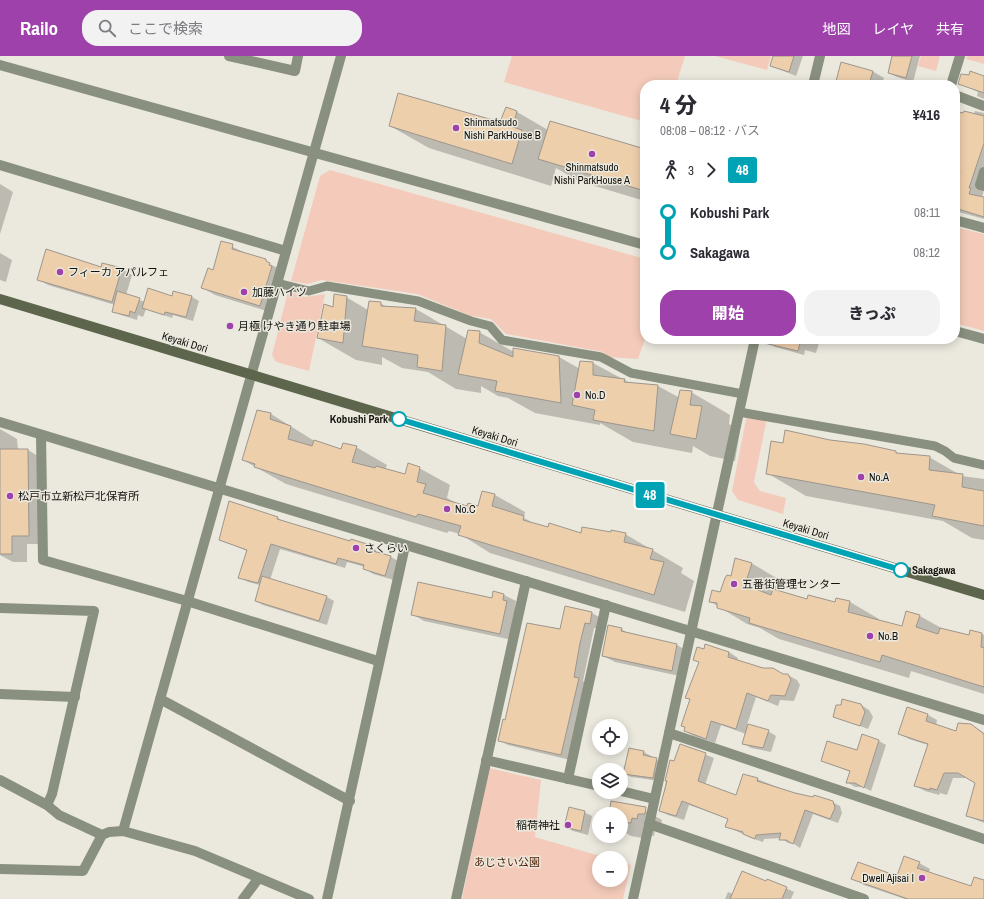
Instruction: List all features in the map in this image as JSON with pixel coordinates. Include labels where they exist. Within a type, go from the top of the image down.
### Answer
[{"type":"street","points":[[229,56],[295,71],[298,56]]},
{"type":"street","points":[[123,831],[341,56]]},
{"type":"street","points":[[815,80],[820,56]]},
{"type":"street","points":[[953,80],[960,56]]},
{"type":"street","points":[[0,65],[640,244]]},
{"type":"street","points":[[960,97],[984,106]]},
{"type":"street","points":[[0,165],[286,251]]},
{"type":"street","points":[[984,172],[980,185],[984,186]]},
{"type":"street","points":[[960,221],[984,228]]},
{"type":"street","name":"Keyaki Dori","points":[[0,299],[984,595]]},
{"type":"street","points":[[960,332],[984,339]]},
{"type":"street","points":[[633,899],[754,344]]},
{"type":"street","points":[[0,422],[219,490],[606,605],[984,720]]},
{"type":"street","points":[[41,435],[43,560],[187,602],[378,661]]},
{"type":"street","points":[[327,899],[350,801],[378,661],[405,546]]},
{"type":"street","points":[[456,899],[526,581]]},
{"type":"street","points":[[568,779],[606,605]]},
{"type":"street","points":[[0,608],[94,611],[52,794],[47,805]]},
{"type":"street","points":[[0,694],[75,697]]},
{"type":"street","points":[[160,699],[350,801]]},
{"type":"street","points":[[669,733],[984,839]]},
{"type":"street","points":[[486,760],[592,784]]},
{"type":"street","points":[[0,780],[47,805],[58,815],[102,835]]},
{"type":"street","points":[[628,793],[654,799]]},
{"type":"street","points":[[649,824],[864,899]]},
{"type":"street","points":[[0,869],[83,871],[102,835],[109,832],[123,831],[195,851],[258,879],[309,899]]},
{"type":"street","points":[[243,899],[258,879]]},
{"type":"lane","points":[[277,283],[309,291],[327,286],[418,301],[490,326],[502,340],[601,357],[631,373],[743,394]]},
{"type":"lane","points":[[739,412],[935,446],[954,458],[984,465]]},
{"type":"green space","points":[[512,56],[685,56],[678,80],[640,80],[640,121],[504,82]]},
{"type":"green space","points":[[715,56],[771,56],[767,70]]},
{"type":"green space","points":[[921,56],[940,56],[936,71],[918,66]]},
{"type":"green space","points":[[967,56],[984,56],[984,64],[966,59]]},
{"type":"green space","points":[[330,170],[640,258],[640,344],[643,344],[638,359],[608,357],[603,352],[506,334],[491,319],[471,316],[417,294],[322,280],[307,284],[291,281],[320,176]]},
{"type":"green space","points":[[960,228],[984,234],[984,331],[960,324]]},
{"type":"green space","points":[[288,291],[305,297],[325,294],[309,371],[276,362],[272,355]]},
{"type":"green space","points":[[747,414],[767,418],[754,482],[760,491],[786,498],[783,514],[738,500],[732,491]]},
{"type":"green space","name":"あじさい公園","points":[[489,768],[541,780],[535,837],[592,854],[592,887],[626,887],[623,899],[462,899]]},
{"type":"green space","name":"あじさい公園","points":[[628,864],[631,865],[628,878]]},
{"type":"building","points":[[773,56],[794,56],[789,72],[770,66]]},
{"type":"building","points":[[892,56],[912,56],[906,78],[888,73]]},
{"type":"building","points":[[841,62],[873,71],[870,80],[836,80]]},
{"type":"building","points":[[970,71],[984,76],[984,93],[960,85],[959,80],[961,74],[969,75]]},
{"type":"building","name":"Shinmatsudo Nishi ParkHouse B","points":[[398,93],[500,122],[506,107],[517,111],[513,127],[522,130],[512,164],[389,126]]},
{"type":"building","points":[[964,111],[984,116],[984,143],[969,188],[971,188],[969,194],[984,197],[984,217],[960,210],[960,112],[963,113]]},
{"type":"building","name":"Shinmatsudo Nishi ParkHouse A","points":[[550,121],[640,148],[640,190],[538,159]]},
{"type":"building","points":[[221,241],[233,244],[232,249],[266,259],[266,261],[270,263],[269,265],[272,266],[260,306],[201,288],[208,268],[213,270]]},
{"type":"building","points":[[46,249],[101,267],[102,263],[122,268],[112,302],[37,280]]},
{"type":"building","points":[[148,288],[172,296],[173,291],[192,296],[186,317],[165,312],[164,315],[142,308]]},
{"type":"building","points":[[117,291],[140,298],[135,313],[130,311],[129,316],[112,312]]},
{"type":"building","points":[[334,294],[347,296],[343,343],[317,338],[324,304],[333,307]]},
{"type":"building","points":[[369,301],[381,302],[381,306],[416,308],[414,321],[446,325],[442,371],[417,367],[418,355],[362,346]]},
{"type":"building","points":[[468,330],[480,331],[479,343],[513,357],[513,348],[559,356],[561,403],[495,391],[497,381],[458,374]]},
{"type":"building","points":[[768,344],[800,344],[798,351]]},
{"type":"building","points":[[580,361],[593,362],[593,375],[625,379],[624,382],[658,385],[654,431],[593,420],[595,410],[572,405]]},
{"type":"building","points":[[680,390],[692,391],[690,405],[702,406],[696,439],[670,434]]},
{"type":"building","name":"No.C","points":[[257,410],[271,413],[270,419],[291,426],[288,439],[312,446],[314,440],[341,449],[343,443],[357,446],[352,462],[375,468],[376,466],[405,474],[408,463],[420,467],[417,482],[426,484],[423,493],[467,506],[468,503],[478,506],[482,491],[495,494],[492,506],[524,516],[523,520],[548,527],[549,523],[581,533],[582,527],[626,533],[624,542],[653,549],[650,559],[664,562],[654,595],[458,535],[461,526],[418,514],[416,517],[254,467],[255,464],[242,460]]},
{"type":"building","name":"No.A","points":[[785,430],[830,440],[864,444],[896,451],[896,453],[930,456],[929,470],[963,474],[962,487],[984,491],[984,526],[932,516],[935,505],[766,474],[771,441],[783,443]]},
{"type":"building","points":[[0,449],[28,449],[29,536],[12,536],[12,554],[0,554]]},
{"type":"building","points":[[229,501],[278,517],[277,519],[350,541],[351,539],[367,544],[366,549],[391,556],[385,576],[363,569],[364,565],[338,558],[336,564],[271,544],[258,583],[238,578],[247,550],[219,540]]},
{"type":"building","name":"No.B","points":[[735,558],[752,563],[745,585],[771,595],[773,589],[807,599],[808,595],[835,602],[836,598],[850,601],[848,612],[902,626],[906,611],[920,615],[916,627],[938,634],[940,628],[969,635],[970,630],[982,633],[981,647],[984,648],[984,687],[882,655],[880,662],[749,623],[750,618],[717,608],[717,603],[709,602],[712,590],[720,592],[727,575],[731,576]]},
{"type":"building","points":[[262,576],[327,596],[319,621],[255,601]]},
{"type":"building","points":[[418,582],[492,598],[493,591],[504,594],[503,600],[507,601],[500,634],[411,615]]},
{"type":"building","points":[[565,606],[592,612],[590,624],[585,623],[580,643],[574,677],[579,678],[561,755],[498,741],[503,719],[505,720],[527,623],[560,629]]},
{"type":"building","points":[[608,625],[622,628],[621,631],[677,644],[672,671],[602,656]]},
{"type":"building","points":[[705,644],[729,652],[728,657],[763,668],[773,668],[783,674],[788,674],[791,680],[785,696],[771,695],[768,701],[747,693],[736,729],[711,721],[706,739],[684,731],[685,727],[681,726],[690,699],[685,698],[699,662],[693,660],[697,647],[704,649]]},
{"type":"building","points":[[842,699],[861,704],[865,712],[860,726],[833,717],[836,705],[841,705]]},
{"type":"building","points":[[907,707],[928,714],[926,721],[956,731],[958,723],[971,724],[984,734],[984,821],[966,816],[975,783],[958,773],[944,773],[937,790],[914,786],[928,744],[898,734]]},
{"type":"building","points":[[748,724],[769,730],[763,748],[742,744]]},
{"type":"building","points":[[862,734],[879,740],[864,788],[855,783],[846,783],[850,771],[821,761],[827,741],[857,750]]},
{"type":"building","points":[[680,744],[706,753],[698,781],[736,795],[743,774],[758,778],[757,781],[795,793],[813,797],[814,795],[833,801],[835,808],[830,819],[805,810],[793,844],[786,840],[779,840],[781,833],[756,835],[755,839],[743,834],[743,832],[725,827],[728,819],[682,801],[676,816],[659,811],[667,781],[665,781],[670,760],[674,761]]},
{"type":"building","points":[[629,748],[644,751],[643,755],[657,758],[653,778],[628,775],[628,763],[626,763]]},
{"type":"building","points":[[611,801],[646,807],[645,814],[638,814],[637,819],[632,818],[631,823],[628,823],[628,807],[610,807]]},
{"type":"building","points":[[569,807],[585,811],[581,831],[564,827]]},
{"type":"building","name":"Dwell Ajisai I","points":[[904,856],[920,862],[917,868],[971,886],[974,877],[984,880],[984,899],[908,899],[851,879],[858,862],[897,876]]},
{"type":"building","points":[[742,871],[766,881],[767,879],[787,887],[782,899],[730,899]]},
{"type":"bus line","name":"48","points":[[399,419],[901,570]]},
{"type":"place","name":"Shinmatsudo Nishi ParkHouse B","points":[[456,128]]},
{"type":"place","name":"Shinmatsudo Nishi ParkHouse A","points":[[592,154]]},
{"type":"place","name":"フィーカ アパルフェ","points":[[60,272]]},
{"type":"place","name":"加藤ハイツ","points":[[244,292]]},
{"type":"place","name":"月極 けやき通り駐車場","points":[[230,326]]},
{"type":"place","name":"No.D","points":[[577,395]]},
{"type":"place","name":"Kobushi Park","points":[[399,419]]},
{"type":"place","name":"No.A","points":[[861,477]]},
{"type":"place","name":"松戸市立新松戸北保育所","points":[[10,496]]},
{"type":"place","name":"No.C","points":[[447,509]]},
{"type":"place","name":"さくらい","points":[[356,548]]},
{"type":"place","name":"Sakagawa","points":[[901,570]]},
{"type":"place","name":"五番街管理センター","points":[[734,584]]},
{"type":"place","name":"No.B","points":[[870,636]]},
{"type":"place","name":"稲荷神社","points":[[568,825]]},
{"type":"place","name":"Dwell Ajisai I","points":[[922,878]]}]
